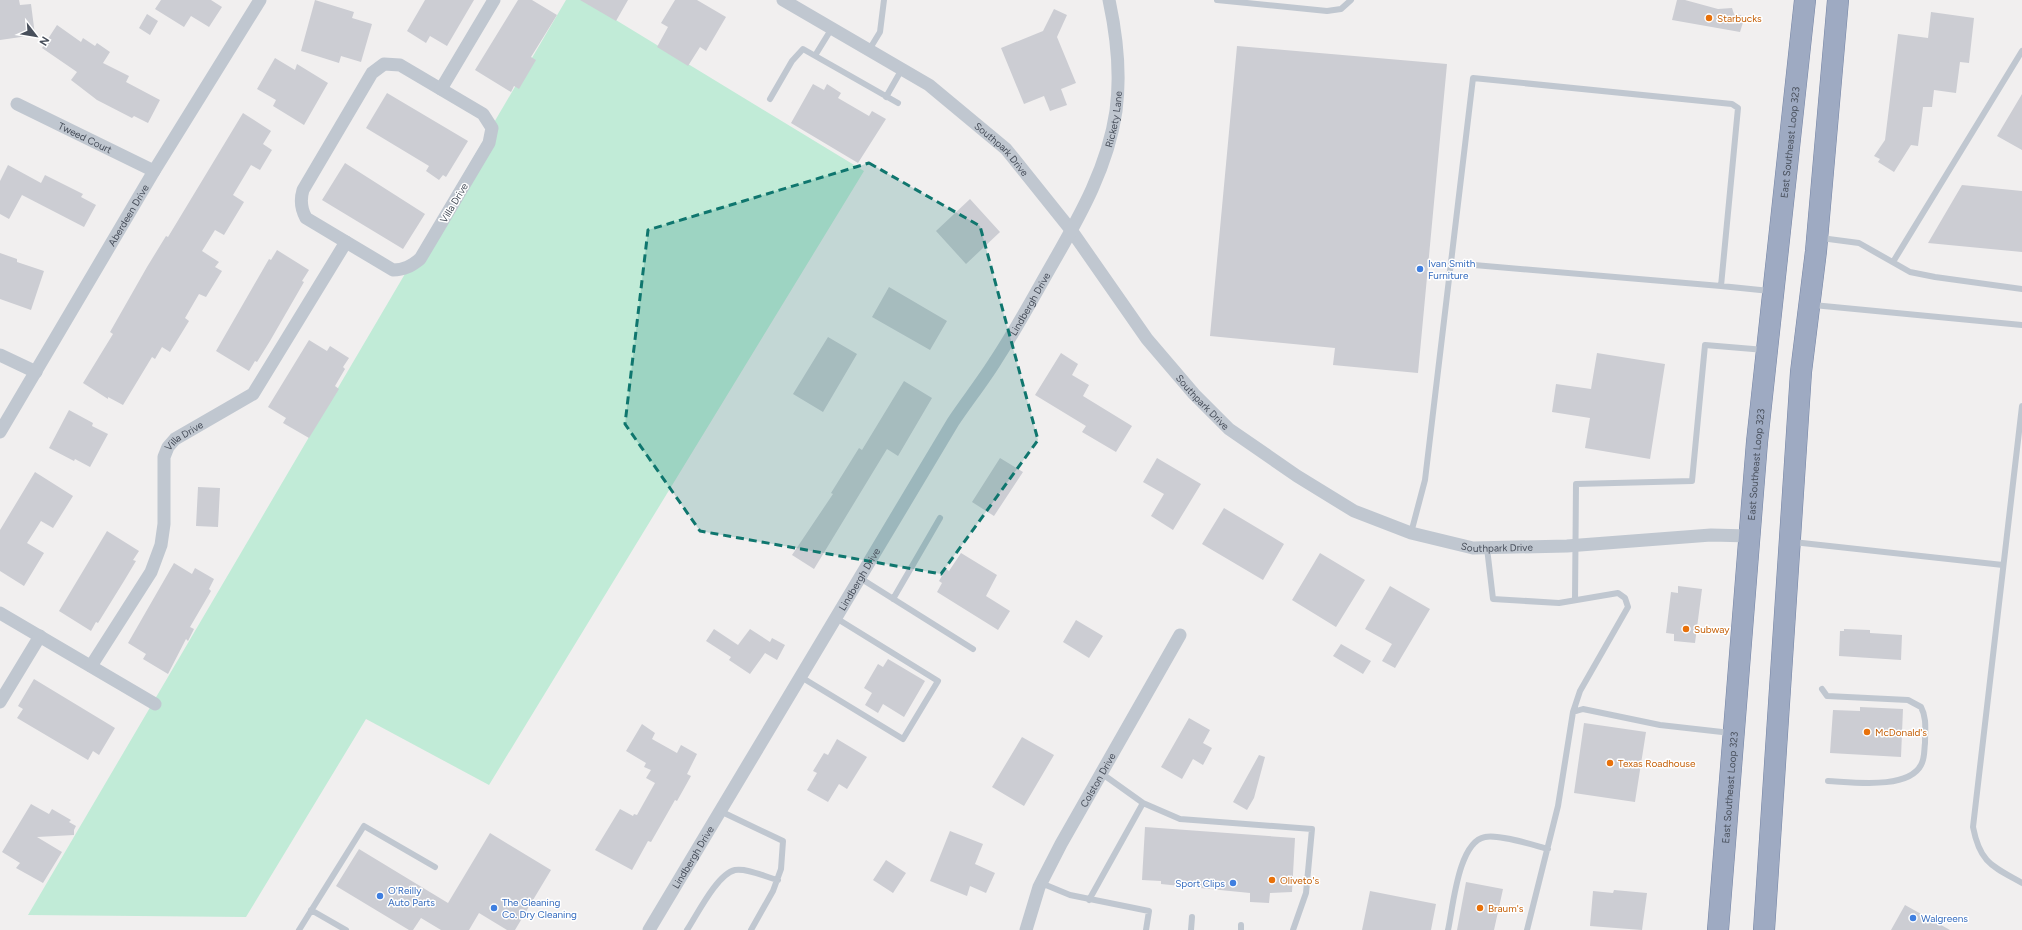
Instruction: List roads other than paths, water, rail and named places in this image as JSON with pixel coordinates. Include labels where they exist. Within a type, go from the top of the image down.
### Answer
[{"type":"highway","name":"East Southeast Loop 323","points":[[1718,930],[1735,733],[1757,442],[1805,0]]},
{"type":"highway","points":[[1764,930],[1801,372],[1817,237],[1838,0]]},
{"type":"street","name":"Aberdeen Drive","points":[[0,432],[154,170],[260,0]]},
{"type":"street","points":[[441,89],[494,0]]},
{"type":"street","name":"Southpark Drive","points":[[783,0],[929,85],[1006,149],[1071,230],[1147,339],[1194,394],[1229,429],[1297,476],[1354,511],[1411,533],[1474,548],[1576,545],[1711,535],[1750,536]]},
{"type":"street","name":"Rickety Lane","points":[[1071,230],[1102,166],[1116,111],[1118,72],[1117,53],[1109,0]]},
{"type":"street","name":"Villa Drive","points":[[384,64],[400,66],[441,89],[483,114],[492,128],[492,136],[490,143],[420,259],[413,265],[401,270],[393,270],[306,218],[302,211],[302,190],[372,73],[384,64]]},
{"type":"street","name":"Tweed Court","points":[[17,104],[154,170]]},
{"type":"street","name":"Lindbergh Drive","points":[[649,930],[953,422],[1006,344],[1071,230]]},
{"type":"street","name":"Villa Drive","points":[[91,666],[150,572],[160,545],[164,524],[164,457],[168,447],[175,439],[253,394],[346,242]]},
{"type":"street","points":[[0,354],[36,372]]},
{"type":"street","points":[[0,613],[155,704]]},
{"type":"street","name":"Colston Drive","points":[[1026,930],[1041,883],[1060,844],[1180,634]]},
{"type":"street","points":[[0,702],[40,636]]},
{"type":"lane","points":[[869,50],[880,32],[884,0]]},
{"type":"lane","points":[[1217,0],[1326,11],[1341,9],[1351,0]]},
{"type":"lane","points":[[816,54],[832,28]]},
{"type":"lane","points":[[770,99],[792,61],[803,48],[816,54],[898,103]]},
{"type":"lane","points":[[1893,262],[2022,51]]},
{"type":"lane","points":[[886,97],[902,69]]},
{"type":"lane","points":[[1411,533],[1425,480],[1473,78],[1732,104],[1738,108],[1720,286]]},
{"type":"lane","points":[[1817,237],[1859,243],[1910,272],[2022,289]]},
{"type":"lane","points":[[1451,263],[1720,286],[1773,292]]},
{"type":"lane","points":[[1809,305],[2022,325]]},
{"type":"lane","points":[[1576,600],[1576,484],[1692,481],[1705,345],[1767,350]]},
{"type":"lane","points":[[2022,406],[1973,826],[1977,846],[1990,865],[2022,883]]},
{"type":"lane","points":[[893,599],[940,518]]},
{"type":"lane","points":[[1790,542],[2004,565]]},
{"type":"lane","points":[[1487,548],[1493,599],[1559,603],[1618,594],[1625,598],[1628,607],[1580,691],[1573,712],[1558,806],[1527,930]]},
{"type":"lane","points":[[860,578],[973,649]]},
{"type":"lane","points":[[800,677],[903,739],[938,681],[836,618]]},
{"type":"lane","points":[[1822,689],[1827,696],[1908,700],[1921,707],[1926,719],[1924,757],[1922,764],[1910,776],[1903,780],[1879,782],[1828,781]]},
{"type":"lane","points":[[1573,712],[1583,708],[1660,725],[1735,733]]},
{"type":"lane","points":[[1101,773],[1143,803],[1180,819],[1312,829],[1306,893],[1293,930]]},
{"type":"lane","points":[[1089,900],[1143,803]]},
{"type":"lane","points":[[720,811],[783,841],[781,868],[774,891],[750,930]]},
{"type":"lane","points":[[299,930],[364,826],[435,867]]},
{"type":"lane","points":[[1448,930],[1463,859],[1473,845],[1484,837],[1513,839],[1548,849]]},
{"type":"lane","points":[[687,930],[714,887],[734,870],[744,870],[778,880]]},
{"type":"lane","points":[[1041,883],[1070,895],[1089,900],[1149,911],[1146,930]]},
{"type":"lane","points":[[311,910],[346,930]]},
{"type":"lane","points":[[1191,930],[1192,917]]},
{"type":"place","name":"Starbucks","points":[[1709,18]]},
{"type":"place","name":"Ivan Smith Furniture","points":[[1420,269]]},
{"type":"place","name":"Subway","points":[[1686,629]]},
{"type":"place","name":"McDonald's","points":[[1867,732]]},
{"type":"place","name":"Texas Roadhouse","points":[[1610,763]]},
{"type":"place","name":"Oliveto's","points":[[1272,880]]},
{"type":"place","name":"Sport Clips","points":[[1233,883]]},
{"type":"place","name":"O'Reilly Auto Parts","points":[[380,896]]},
{"type":"place","name":"The Cleaning Co. Dry Cleaning","points":[[494,908]]},
{"type":"place","name":"Braum's","points":[[1480,908]]},
{"type":"place","name":"Walgreens","points":[[1913,918]]}]
